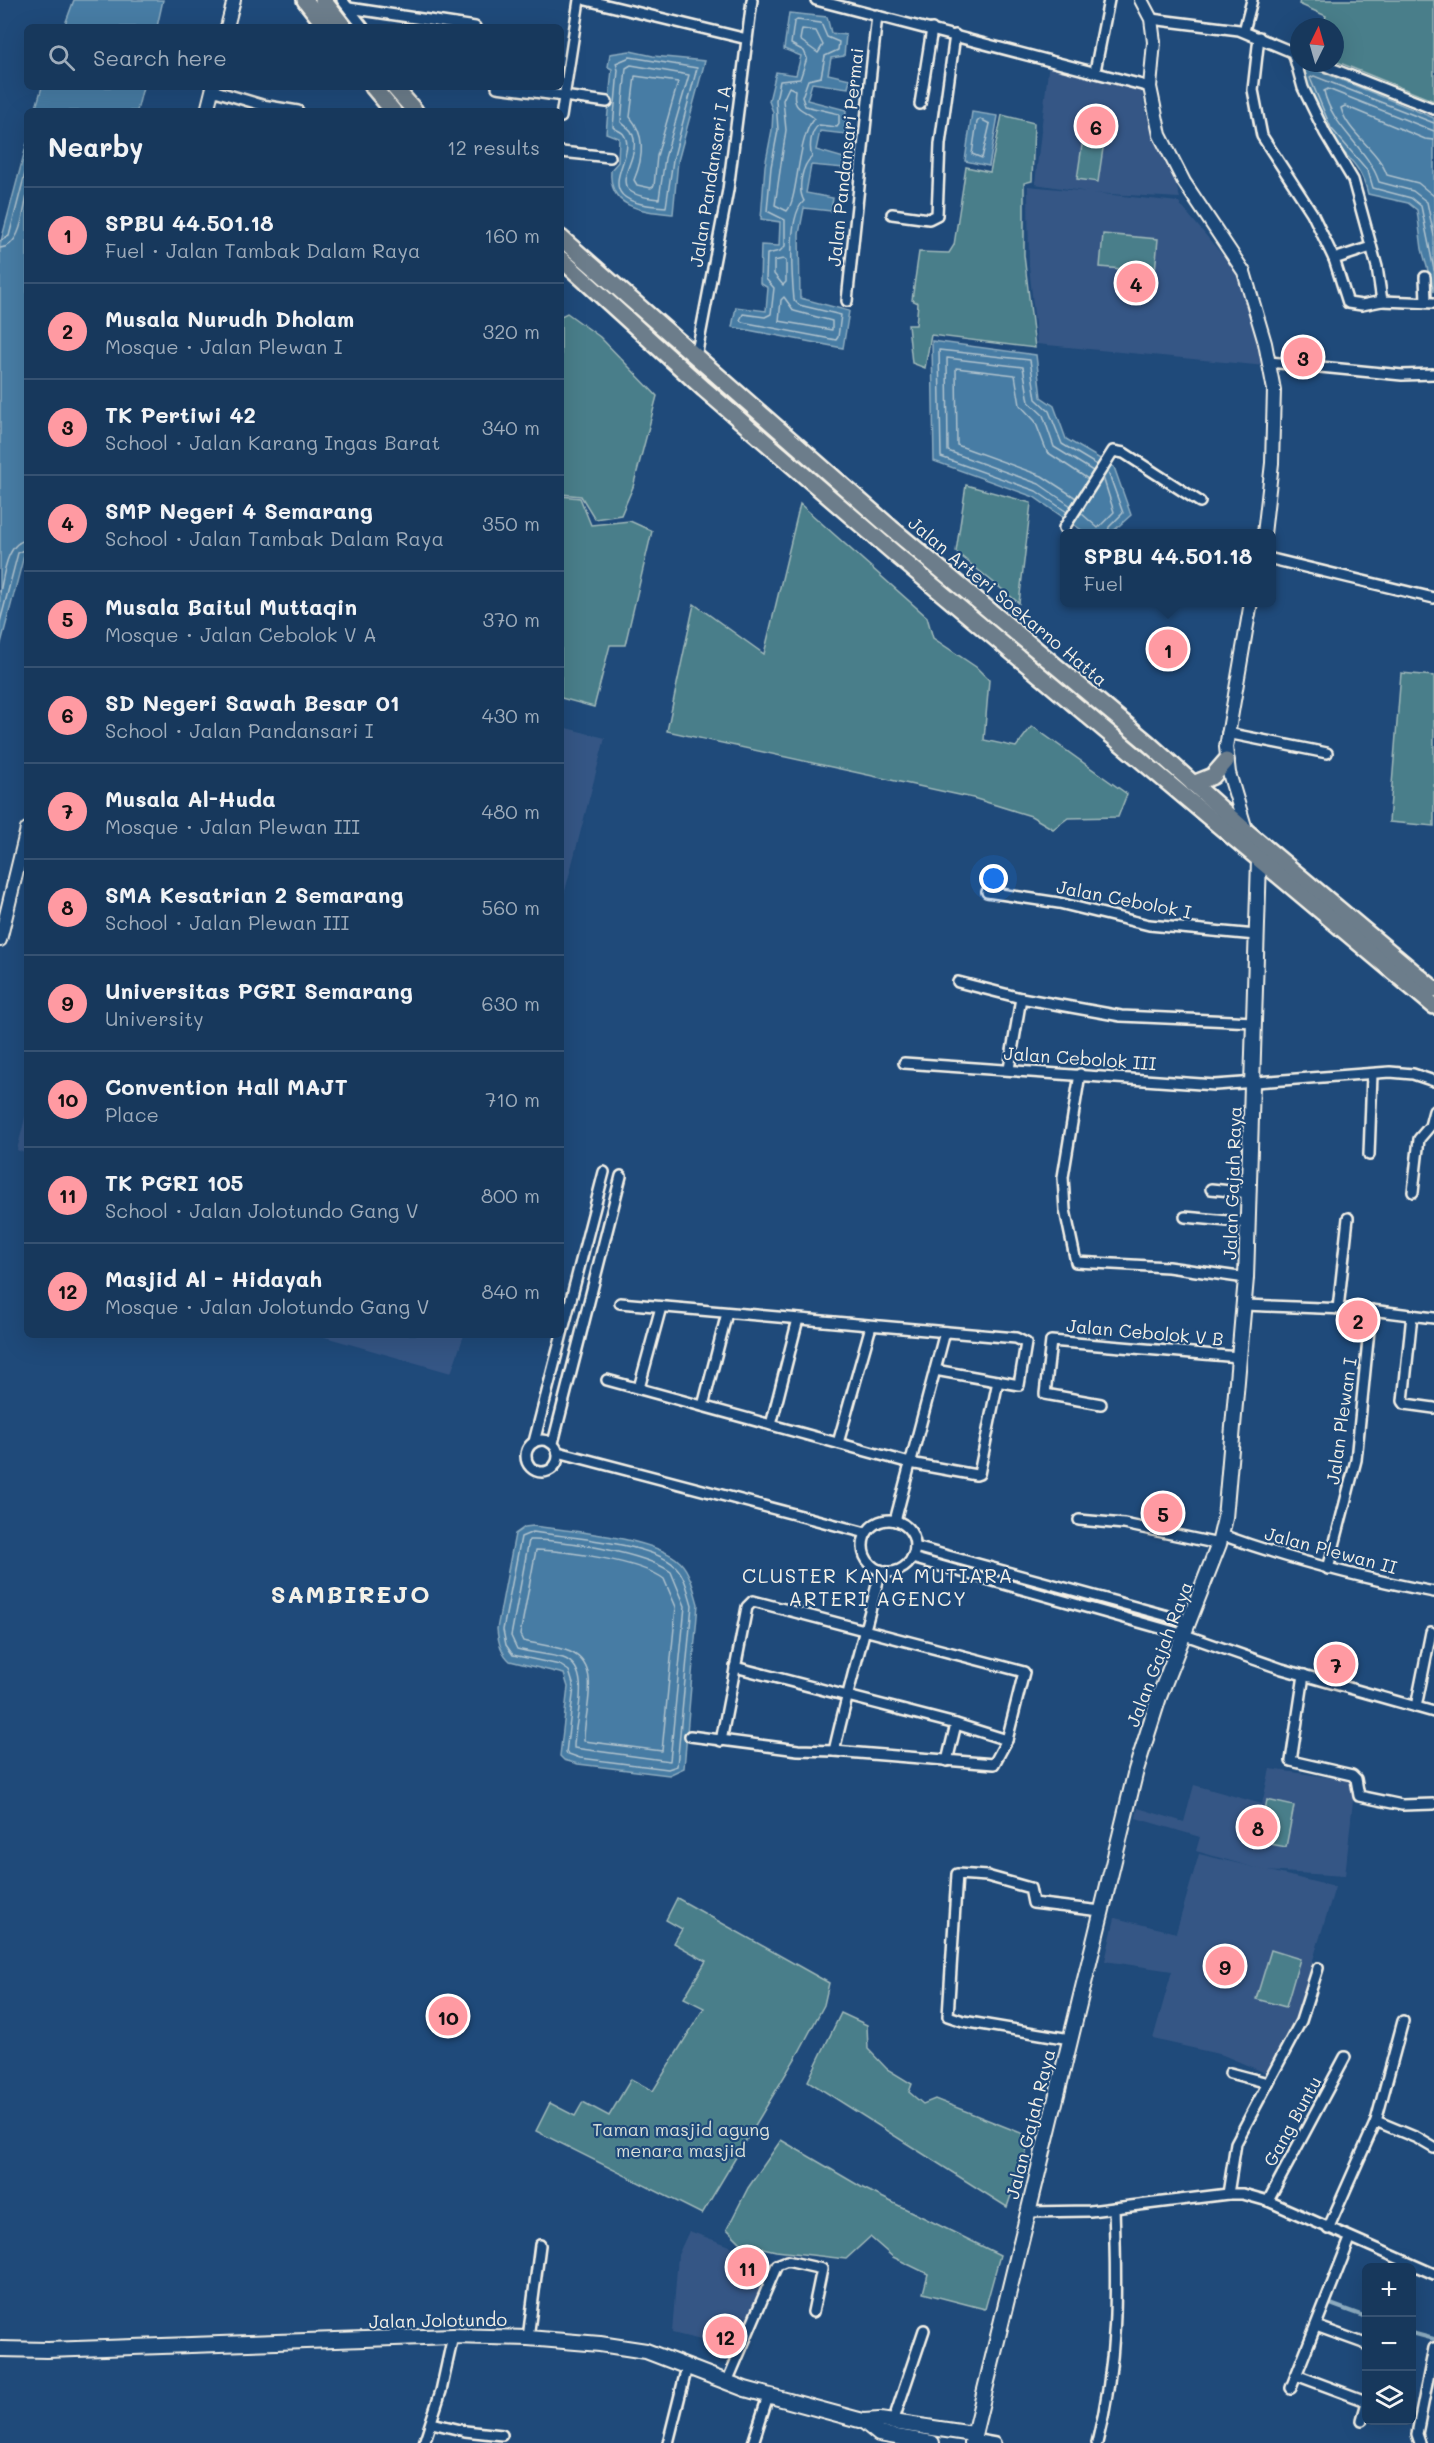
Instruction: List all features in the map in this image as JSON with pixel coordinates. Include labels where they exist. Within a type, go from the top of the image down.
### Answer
[{"type":"main road","points":[[305,0],[324,24]]},
{"type":"main road","points":[[323,0],[342,24]]},
{"type":"main road","points":[[376,90],[390,108]]},
{"type":"main road","points":[[397,90],[412,108]]},
{"type":"main road","name":"Jalan Arteri Soekarno Hatta","points":[[564,241],[891,528],[1148,743],[1247,832],[1434,989]]},
{"type":"main road","name":"Jalan Arteri Soekarno Hatta","points":[[564,262],[704,389],[850,516],[1434,1006]]},
{"type":"main road","points":[[1193,784],[1213,776],[1226,761]]},
{"type":"main road","name":"Jalan Gajah Raya","points":[[973,2439],[1138,1762],[1159,1697],[1220,1540],[1246,1278],[1259,860]]},
{"type":"main road","name":"Jalan Jolotundo","points":[[1,2350],[453,2336],[528,2338],[646,2351],[768,2396],[863,2421],[893,2422],[973,2439]]},
{"type":"main road","name":"Jalan Jolotundo","points":[[863,2421],[879,2434],[932,2443]]},
{"type":"street","points":[[228,24],[234,0]]},
{"type":"street","points":[[342,0],[361,24]]},
{"type":"street","points":[[562,108],[579,0]]},
{"type":"street","points":[[586,0],[747,39]]},
{"type":"street","name":"Jalan Pandansari I A","points":[[696,357],[728,190],[747,39],[751,24],[752,0]]},
{"type":"street","points":[[816,0],[1150,87]]},
{"type":"street","points":[[1095,71],[1109,0]]},
{"type":"street","points":[[1141,0],[1151,19],[1154,42],[1150,87],[1156,121],[1167,152],[1184,182],[1244,272],[1251,287],[1269,362],[1274,399],[1272,463],[1265,529]]},
{"type":"street","points":[[1244,32],[1252,0]]},
{"type":"street","points":[[349,8],[454,24]]},
{"type":"street","name":"Jalan Pandansari Permai","points":[[846,301],[877,15]]},
{"type":"street","points":[[1151,19],[1244,32],[1290,51]]},
{"type":"street","points":[[920,104],[932,29]]},
{"type":"street","points":[[892,214],[929,219],[937,215],[940,144],[955,35]]},
{"type":"street","points":[[1259,37],[1253,90],[1262,136],[1312,213],[1334,259],[1348,303],[1362,305],[1382,301],[1430,302],[1425,276]]},
{"type":"street","points":[[564,42],[573,43]]},
{"type":"street","points":[[1300,72],[1303,88],[1320,124],[1353,180],[1371,247],[1382,301]]},
{"type":"street","points":[[1341,72],[1434,109]]},
{"type":"street","points":[[208,108],[212,90]]},
{"type":"street","points":[[215,90],[242,100],[280,108]]},
{"type":"street","points":[[519,90],[607,102]]},
{"type":"street","points":[[564,152],[610,157]]},
{"type":"street","points":[[1334,259],[1371,247]]},
{"type":"street","points":[[1269,362],[1402,375],[1434,374]]},
{"type":"street","points":[[1065,528],[1113,452],[1124,453],[1200,502]]},
{"type":"street","points":[[1276,560],[1434,598]]},
{"type":"street","points":[[1250,607],[1227,733],[1226,761],[1247,832],[1259,860]]},
{"type":"street","points":[[1227,733],[1327,753]]},
{"type":"street","points":[[0,940],[24,841]]},
{"type":"street","name":"Jalan Cebolok I","points":[[987,892],[1059,903],[1149,925],[1256,935]]},
{"type":"street","points":[[958,982],[1022,998],[1121,1016],[1254,1022]]},
{"type":"street","points":[[1009,1069],[1022,998]]},
{"type":"street","name":"Jalan Cebolok III","points":[[904,1063],[1209,1085],[1372,1074],[1407,1074],[1434,1081]]},
{"type":"street","points":[[1080,1074],[1064,1177],[1065,1210],[1076,1262],[1168,1267],[1246,1278]]},
{"type":"street","points":[[1369,1155],[1372,1074]]},
{"type":"street","points":[[1413,1192],[1419,1139],[1430,1126],[1434,1111]]},
{"type":"street","points":[[564,1326],[604,1172]]},
{"type":"street","points":[[561,1338],[534,1442],[526,1454],[528,1464],[536,1470],[546,1471],[555,1466],[556,1448],[621,1176]]},
{"type":"street","points":[[1211,1189],[1250,1193]]},
{"type":"street","points":[[1185,1217],[1249,1223]]},
{"type":"street","points":[[1338,1309],[1348,1218]]},
{"type":"street","points":[[620,1303],[945,1332],[1026,1343],[1019,1384],[935,1370]]},
{"type":"street","points":[[1244,1305],[1371,1310],[1434,1318]]},
{"type":"street","points":[[639,1388],[661,1307]]},
{"type":"street","name":"Jalan Plewan I","points":[[1328,1569],[1356,1460],[1371,1310]]},
{"type":"street","points":[[703,1406],[727,1313]]},
{"type":"street","points":[[1412,1315],[1403,1401],[1405,1404],[1434,1408]]},
{"type":"street","points":[[771,1425],[798,1319]]},
{"type":"street","points":[[838,1443],[871,1326]]},
{"type":"street","points":[[895,1521],[945,1332]]},
{"type":"street","name":"Jalan Cebolok V B","points":[[1101,1404],[1045,1394],[1051,1341],[1239,1357]]},
{"type":"street","points":[[607,1380],[910,1462],[976,1475],[979,1474],[998,1381]]},
{"type":"street","points":[[534,1442],[544,1440],[556,1448],[866,1533]]},
{"type":"street","name":"Jalan Plewan II","points":[[1079,1520],[1220,1540],[1328,1569],[1434,1592]]},
{"type":"street","points":[[895,1521],[910,1530],[915,1547],[912,1558],[898,1570],[881,1570],[865,1555],[866,1533],[879,1522],[895,1521]]},
{"type":"street","points":[[915,1547],[1120,1602],[1304,1675],[1434,1712]]},
{"type":"street","points":[[912,1558],[1117,1617],[1187,1629]]},
{"type":"street","points":[[834,1751],[881,1570]]},
{"type":"street","points":[[690,1736],[721,1741],[798,1750],[994,1764],[1007,1740],[1024,1672],[753,1602],[747,1607],[721,1741]]},
{"type":"street","points":[[1117,1617],[1120,1602]]},
{"type":"street","points":[[1416,1707],[1431,1632]]},
{"type":"street","points":[[735,1667],[956,1724],[1007,1740]]},
{"type":"street","points":[[1304,1675],[1291,1761],[1354,1776],[1359,1796],[1402,1805],[1434,1804]]},
{"type":"street","points":[[947,1761],[956,1724]]},
{"type":"street","points":[[1070,2039],[975,2023],[948,2016],[957,1874],[994,1878],[1030,1888],[1033,1903],[1101,1911]]},
{"type":"street","points":[[1228,2194],[1236,2143],[1301,2021],[1318,1968]]},
{"type":"street","points":[[1328,2229],[1376,2121],[1403,2021]]},
{"type":"street","name":"Gang Buntu","points":[[1268,2201],[1345,2057]]},
{"type":"street","points":[[1230,2073],[1268,2083]]},
{"type":"street","points":[[1376,2121],[1417,2138],[1434,2148]]},
{"type":"street","points":[[1027,2212],[1113,2208],[1243,2194],[1268,2201],[1434,2274]]},
{"type":"street","points":[[1096,2443],[1115,2342],[1117,2286],[1113,2208]]},
{"type":"street","points":[[1291,2388],[1350,2239]]},
{"type":"street","points":[[528,2338],[540,2245]]},
{"type":"street","points":[[728,2382],[777,2265],[787,2261],[822,2269],[813,2312]]},
{"type":"street","points":[[1316,2325],[1362,2342]]},
{"type":"street","points":[[893,2422],[924,2330]]},
{"type":"street","points":[[424,2443],[432,2423],[453,2336]]},
{"type":"street","points":[[1420,2443],[1417,2434],[1434,2349]]},
{"type":"street","points":[[668,2443],[687,2367]]},
{"type":"street","points":[[1296,2375],[1362,2400]]},
{"type":"street","points":[[753,2443],[768,2396]]},
{"type":"street","points":[[432,2423],[465,2431],[502,2435]]},
{"type":"street","points":[[973,2439],[995,2443]]},
{"type":"shaded area","points":[[1049,62],[1141,87],[1146,114],[1170,165],[1180,198],[1094,193],[1178,202],[1234,269],[1258,326],[1266,366],[1037,344],[1029,265],[1028,186],[1089,192],[1035,184]]},
{"type":"shaded area","points":[[566,728],[605,738],[564,895],[564,736]]},
{"type":"shaded area","points":[[24,1122],[24,1153],[17,1150]]},
{"type":"shaded area","points":[[328,1338],[463,1338],[451,1373]]},
{"type":"shaded area","points":[[1270,1769],[1355,1781],[1345,1876],[1266,1871],[1196,1851],[1200,1837],[1136,1818],[1138,1808],[1184,1822],[1194,1785],[1262,1804]]},
{"type":"shaded area","points":[[1199,1854],[1335,1887],[1294,2023],[1268,2074],[1223,2055],[1153,2039],[1172,1971],[1105,1961],[1115,1918],[1176,1933]]},
{"type":"shaded area","points":[[689,2231],[774,2262],[748,2327],[716,2315],[701,2340],[672,2333],[678,2255]]},
{"type":"green space","points":[[1300,0],[1434,0],[1434,101],[1344,65],[1344,18],[1325,18],[1326,16],[1299,4]]},
{"type":"green space","points":[[1002,115],[1034,123],[1032,181],[1024,183],[1024,255],[1035,348],[931,335],[925,368],[912,363],[908,325],[916,325],[918,303],[912,300],[919,252],[949,253],[954,245],[966,167],[990,172]]},
{"type":"green space","points":[[1084,132],[1105,135],[1098,182],[1077,179]]},
{"type":"green space","points":[[1103,234],[1158,239],[1155,272],[1100,267]]},
{"type":"green space","points":[[567,313],[600,337],[657,396],[633,487],[621,515],[595,519],[581,496],[564,494],[564,314]]},
{"type":"green space","points":[[966,485],[1031,503],[1019,603],[956,552]]},
{"type":"green space","points":[[564,496],[580,498],[591,525],[630,521],[652,531],[625,645],[610,645],[594,707],[564,699]]},
{"type":"green space","points":[[800,504],[927,617],[933,638],[976,667],[989,680],[984,740],[1016,747],[1032,726],[1127,794],[1118,817],[1068,818],[1053,829],[1031,816],[973,798],[667,731],[694,604],[764,654]]},
{"type":"green space","points":[[1401,673],[1434,676],[1434,826],[1389,822]]},
{"type":"green space","points":[[1267,1800],[1294,1806],[1286,1847],[1259,1842]]},
{"type":"green space","name":"Taman masjid agung menara masjid","points":[[677,1898],[829,1983],[824,2005],[799,2052],[702,2214],[536,2131],[550,2103],[575,2116],[583,2102],[609,2116],[631,2079],[653,2091],[704,2008],[684,1998],[706,1961],[674,1943],[682,1929],[666,1920]]},
{"type":"green space","points":[[1271,1950],[1300,1959],[1286,2007],[1256,1999]]},
{"type":"green space","points":[[841,2013],[867,2025],[868,2049],[887,2069],[912,2084],[909,2092],[923,2104],[935,2099],[1031,2137],[1007,2207],[808,2081]]},
{"type":"green space","points":[[781,2140],[863,2188],[1000,2255],[985,2309],[923,2293],[928,2274],[893,2257],[870,2237],[846,2259],[776,2251],[741,2243],[727,2229],[748,2188]]},
{"type":"water","points":[[74,0],[163,0],[158,24],[65,24]]},
{"type":"water","points":[[789,13],[827,17],[831,33],[846,35],[844,56],[831,58],[828,74],[850,79],[848,88],[812,83],[807,100],[846,110],[845,134],[820,131],[816,150],[844,158],[844,168],[811,165],[806,193],[833,198],[831,211],[804,208],[799,234],[800,298],[849,311],[843,348],[732,327],[736,307],[766,311],[768,288],[760,283],[761,245],[779,246],[780,222],[761,219],[765,166],[772,130],[773,112],[769,101],[776,72],[796,75],[801,56],[784,49]]},
{"type":"water","points":[[630,51],[653,56],[705,61],[678,161],[673,214],[630,206],[615,193],[612,183],[611,170],[618,162],[619,138],[606,133],[612,69],[608,67],[610,54]]},
{"type":"water","points":[[1322,72],[1434,118],[1434,292],[1422,249],[1417,210],[1408,203],[1368,194],[1356,166],[1333,140],[1318,117],[1308,91],[1305,73]]},
{"type":"water","points":[[41,90],[142,90],[138,108],[36,108]]},
{"type":"water","points":[[972,112],[998,116],[989,166],[965,161]]},
{"type":"water","points":[[24,154],[24,555],[0,647],[0,245]]},
{"type":"water","points":[[932,341],[1036,355],[1041,397],[1054,406],[1066,439],[1114,467],[1131,515],[1115,529],[1080,529],[1034,497],[934,461]]},
{"type":"water","points":[[533,1526],[631,1541],[668,1553],[680,1562],[686,1571],[698,1604],[684,1768],[669,1775],[578,1764],[564,1760],[560,1756],[568,1687],[564,1674],[510,1661],[502,1651],[497,1634],[515,1534],[525,1527]]},
{"type":"waterway","points":[[1325,2302],[1362,2316]]},
{"type":"waterway","points":[[1416,2334],[1434,2339]]},
{"type":"place","name":"SD Negeri Sawah Besar 01","points":[[1096,126]]},
{"type":"place","name":"SMP Negeri 4 Semarang","points":[[1136,283]]},
{"type":"place","name":"TK Pertiwi 42","points":[[1303,357]]},
{"type":"place","name":"SPBU 44.501.18","points":[[1168,649]]},
{"type":"place","name":"Musala Nurudh Dholam","points":[[1358,1320]]},
{"type":"place","name":"Musala Baitul Muttaqin","points":[[1163,1513]]},
{"type":"place","name":"Musala Al-Huda","points":[[1336,1664]]},
{"type":"place","name":"SMA Kesatrian 2 Semarang","points":[[1258,1827]]},
{"type":"place","name":"Universitas PGRI Semarang","points":[[1225,1966]]},
{"type":"place","name":"Convention Hall MAJT","points":[[448,2016]]},
{"type":"place","name":"TK PGRI 105","points":[[747,2267]]},
{"type":"place","name":"Masjid Al - Hidayah","points":[[725,2336]]},
{"type":"district","name":"CLUSTER KANA MUTIARA ARTERI AGENCY","points":[[878,1586]]},
{"type":"district","name":"SAMBIREJO","points":[[351,1593]]}]
